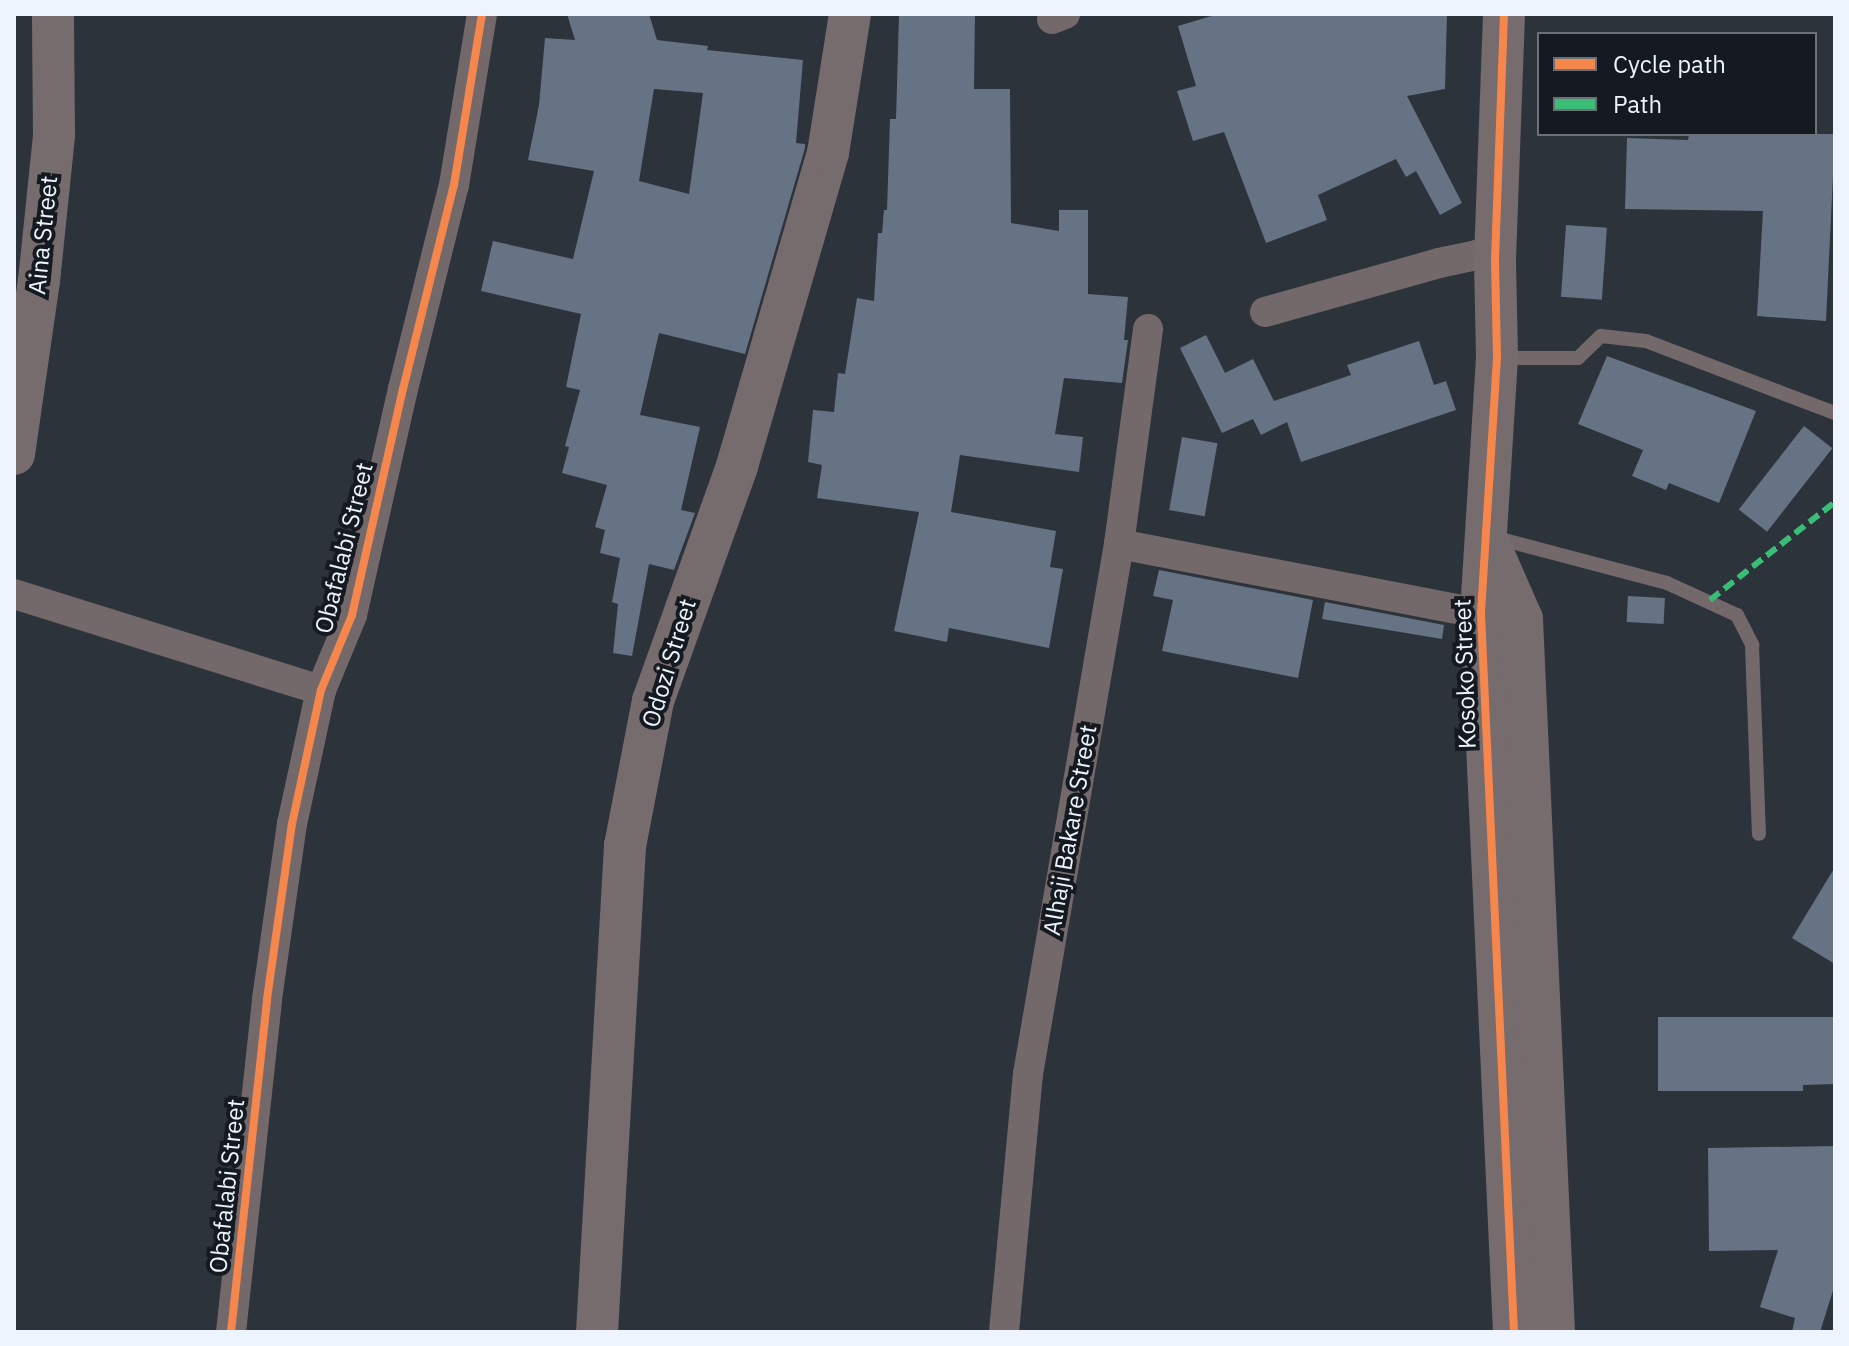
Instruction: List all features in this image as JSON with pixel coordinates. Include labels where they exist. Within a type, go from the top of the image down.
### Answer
[{"type":"street","name":"Aina Street","points":[[14,454],[39,281],[54,135],[53,14]]},
{"type":"street","name":"Obafalabi Street","points":[[231,1332],[269,984],[292,824],[321,690],[352,615],[403,389],[454,185],[482,14]]},
{"type":"street","name":"Odozi Street","points":[[597,1332],[628,831],[653,701],[737,466],[828,153],[850,14]]},
{"type":"street","name":"Kosoko Street","points":[[1504,14],[1495,261],[1497,358],[1481,614],[1514,1332]]},
{"type":"street","points":[[1265,312],[1439,263],[1476,255],[1495,261]]},
{"type":"street","name":"Alhaji Bakare Street","points":[[1004,1332],[1028,1074],[1119,544],[1148,329]]},
{"type":"street","name":"Kosoko Street","points":[[1485,535],[1522,619],[1554,1332]]},
{"type":"street","points":[[1119,544],[1481,614]]},
{"type":"street","points":[[14,594],[321,690]]},
{"type":"lane","points":[[1497,358],[1578,358],[1601,336],[1646,341],[1835,413]]},
{"type":"lane","points":[[1485,535],[1667,583],[1737,615],[1752,645],[1759,834]]},
{"type":"building","points":[[567,14],[649,14],[657,40],[708,46],[707,50],[803,60],[796,143],[805,144],[805,148],[745,354],[659,333],[640,415],[700,427],[681,510],[695,513],[674,570],[649,564],[632,656],[613,653],[618,604],[612,602],[620,558],[600,553],[605,530],[595,527],[607,485],[562,473],[569,447],[565,446],[580,390],[566,387],[581,314],[481,291],[493,241],[573,259],[594,171],[528,160],[539,105],[545,38],[575,40]],"holes":[[[654,89],[703,93],[689,194],[639,181]]]},
{"type":"building","points":[[899,14],[975,14],[974,89],[1010,89],[1011,223],[1059,231],[1059,210],[1088,210],[1088,294],[1128,297],[1124,340],[1128,340],[1122,383],[1064,378],[1055,434],[1083,437],[1079,472],[960,455],[951,512],[1056,531],[1050,567],[1063,569],[1049,648],[949,628],[947,642],[894,631],[919,512],[817,498],[822,465],[808,462],[813,410],[834,412],[838,373],[845,374],[857,298],[874,301],[878,233],[882,233],[884,210],[887,210],[890,119],[896,119]]},
{"type":"building","points":[[1218,14],[1447,14],[1445,89],[1407,96],[1462,203],[1440,215],[1416,171],[1406,177],[1396,159],[1318,195],[1327,220],[1266,243],[1224,132],[1193,141],[1177,91],[1196,86],[1178,26]]},
{"type":"building","points":[[1835,134],[1826,321],[1757,316],[1763,211],[1625,209],[1627,138],[1688,140],[1689,136]]},
{"type":"building","points":[[1566,225],[1607,228],[1602,300],[1561,297]]},
{"type":"building","points":[[1206,335],[1225,373],[1253,359],[1274,401],[1351,375],[1347,365],[1419,341],[1434,385],[1446,381],[1456,410],[1301,462],[1287,422],[1261,435],[1253,419],[1222,433],[1180,348]]},
{"type":"building","points":[[1607,356],[1756,411],[1719,503],[1669,483],[1666,490],[1632,476],[1643,450],[1578,424]]},
{"type":"building","points":[[1804,426],[1832,448],[1767,532],[1739,510]]},
{"type":"building","points":[[1182,437],[1217,443],[1205,516],[1169,510]]},
{"type":"building","points":[[1159,570],[1313,600],[1298,678],[1162,651],[1173,600],[1153,596]]},
{"type":"building","points":[[1628,596],[1665,598],[1664,624],[1627,622]]},
{"type":"building","points":[[1325,602],[1444,625],[1442,639],[1322,619]]},
{"type":"building","points":[[1835,867],[1835,964],[1792,938]]},
{"type":"building","points":[[1658,1017],[1835,1017],[1835,1084],[1803,1085],[1803,1091],[1658,1091]]},
{"type":"building","points":[[1835,1146],[1835,1284],[1820,1332],[1792,1332],[1795,1318],[1760,1307],[1778,1250],[1709,1251],[1708,1148]]},
{"type":"marked path","points":[[1710,600],[1835,502]]},
{"type":"cycle path","points":[[231,1332],[267,999],[292,824],[321,690],[352,615],[403,389],[454,185],[482,14]]},
{"type":"cycle path","points":[[1504,14],[1495,261],[1497,358],[1481,614],[1514,1332]]}]
